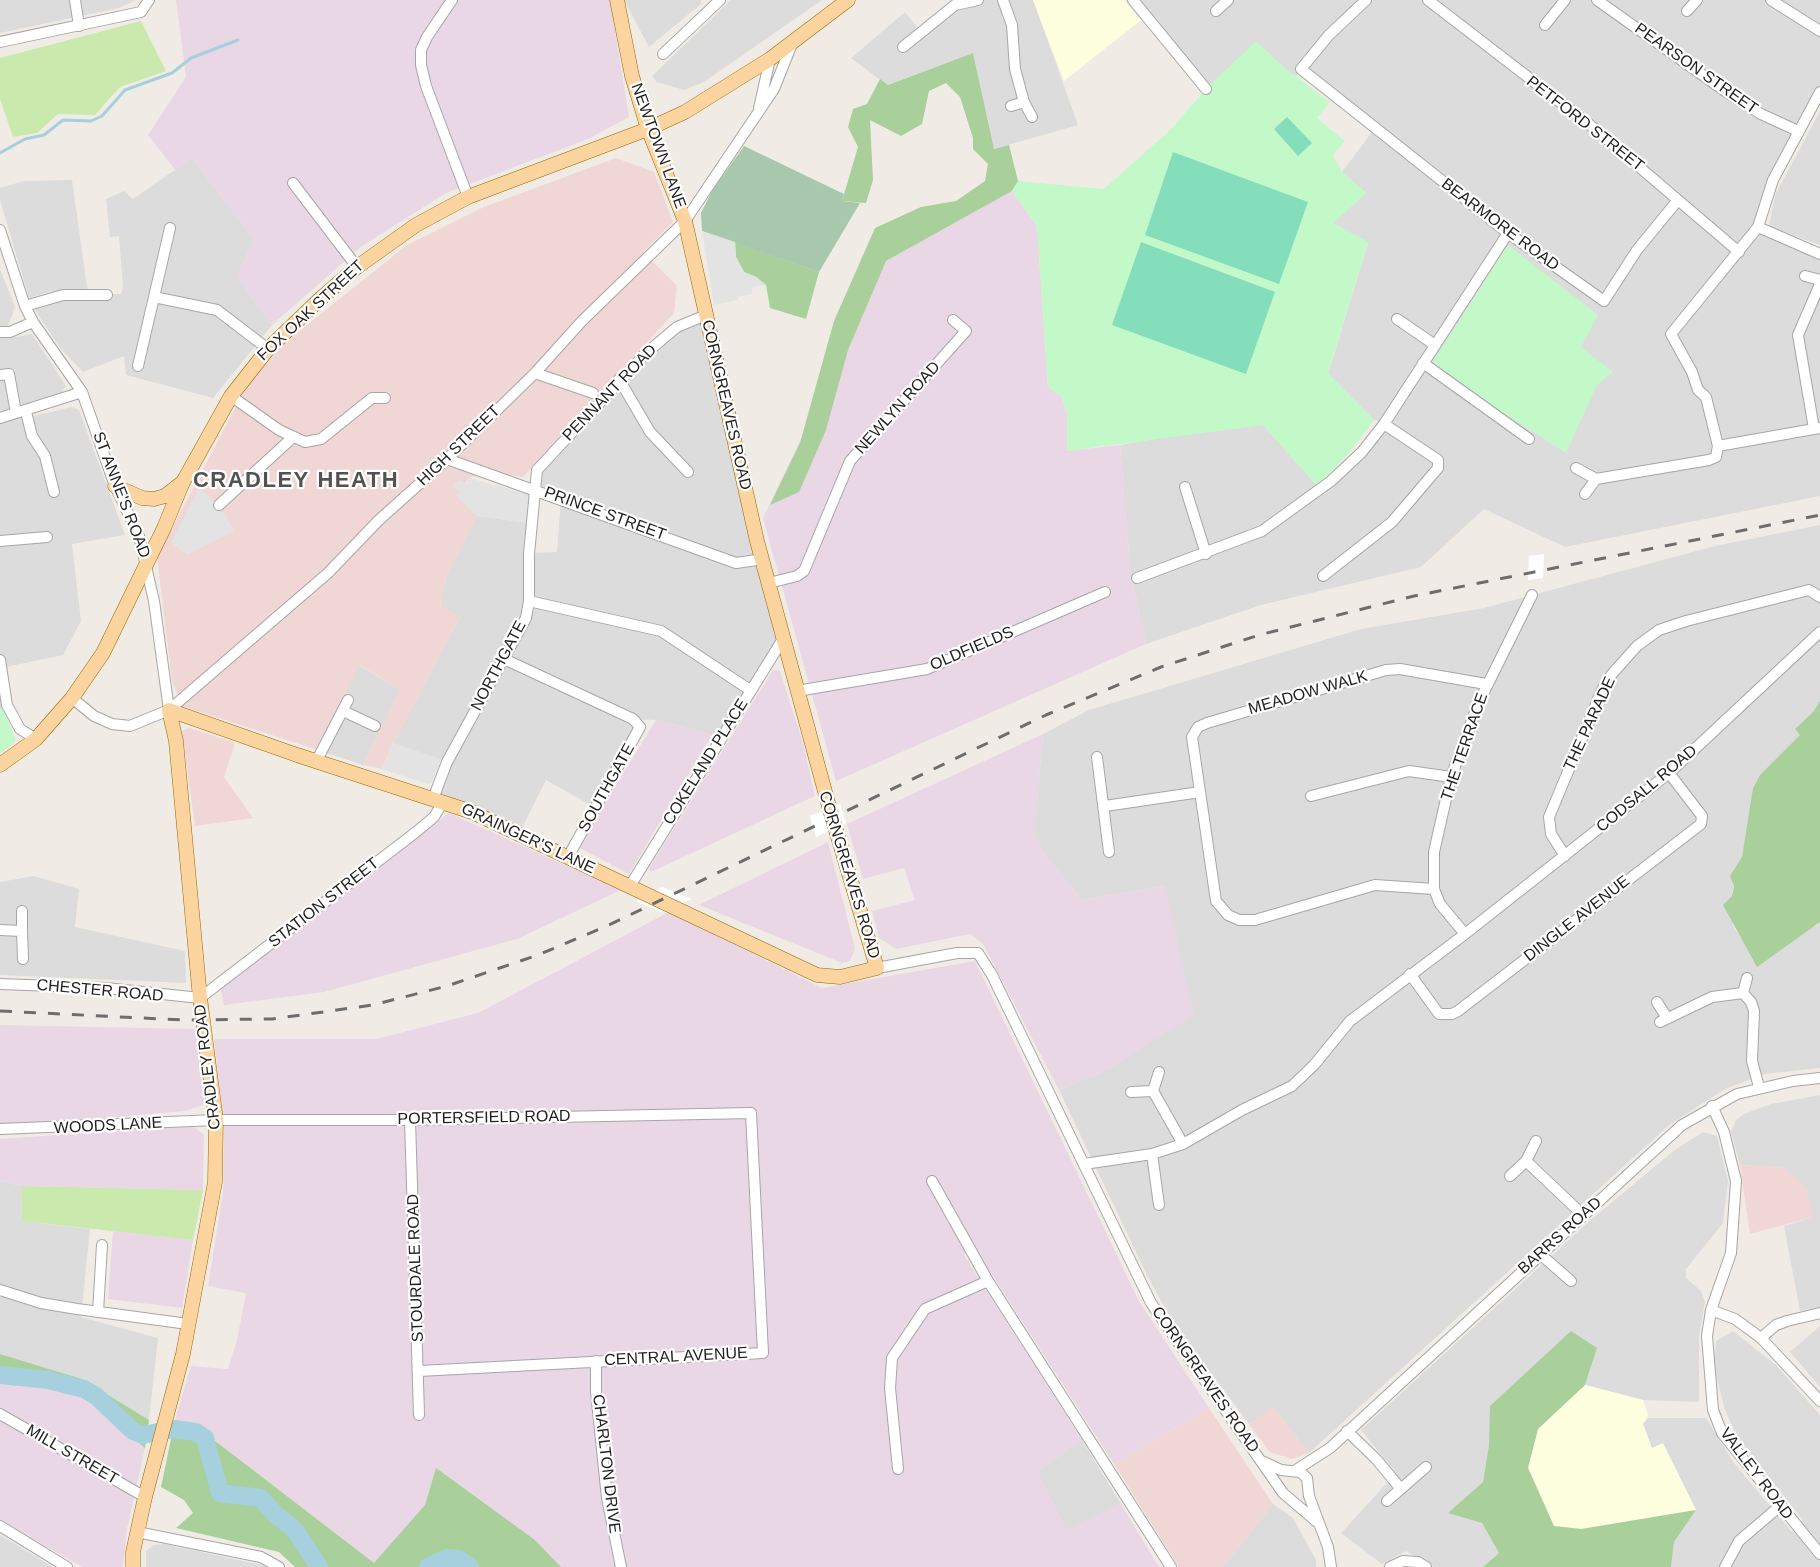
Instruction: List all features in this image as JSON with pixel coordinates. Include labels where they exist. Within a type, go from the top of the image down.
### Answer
[{"type":"main road","name":"NEWTOWN LANE","points":[[617,0],[632,76],[648,129],[686,221]]},
{"type":"main road","name":"FOX OAK STREET","points":[[0,765],[36,739],[72,698],[103,652],[147,564],[183,482],[231,396],[268,349],[357,267],[416,225],[468,197],[648,129],[705,101],[792,44],[848,0]]},
{"type":"main road","name":"CORNGREAVES ROAD","points":[[686,221],[783,639],[877,968]]},
{"type":"main road","points":[[115,486],[142,498],[154,499],[165,496],[183,482]]},
{"type":"main road","name":"GRAINGER'S LANE","points":[[169,710],[316,762],[472,812],[817,975],[840,977],[877,968]]},
{"type":"main road","name":"CRADLEY ROAD","points":[[133,1567],[137,1532],[155,1453],[183,1354],[215,1182],[216,1120],[200,998],[176,741],[169,710]]},
{"type":"street","points":[[75,0],[79,26]]},
{"type":"street","points":[[0,42],[141,12],[149,0]]},
{"type":"street","points":[[452,0],[427,37],[421,50],[421,65],[426,86],[468,197]]},
{"type":"street","points":[[663,54],[720,0]]},
{"type":"street","points":[[903,47],[953,3],[978,0]]},
{"type":"street","points":[[1003,0],[1012,25],[1015,69],[1024,102],[1032,117]]},
{"type":"street","points":[[1216,11],[1228,0]]},
{"type":"street","name":"BEARMORE ROAD","points":[[1366,0],[1329,35],[1300,69],[1508,233],[1604,302],[1637,250],[1678,200]]},
{"type":"street","name":"PETFORD STREET","points":[[1428,0],[1590,125],[1739,252]]},
{"type":"street","points":[[1545,26],[1565,0]]},
{"type":"street","name":"PEARSON STREET","points":[[1597,0],[1725,91],[1761,114],[1798,131]]},
{"type":"street","points":[[1688,11],[1697,0]]},
{"type":"street","points":[[1771,0],[1820,31]]},
{"type":"street","points":[[1136,1],[1206,89]]},
{"type":"street","points":[[686,221],[774,89],[792,44]]},
{"type":"street","points":[[686,221],[688,208],[759,107],[770,59]]},
{"type":"street","points":[[1576,468],[1596,479],[1716,457],[1718,446],[1706,397],[1698,390],[1692,372],[1671,334],[1758,226],[1773,180],[1820,92]]},
{"type":"street","points":[[1011,106],[1024,102]]},
{"type":"street","points":[[293,183],[357,267]]},
{"type":"street","name":"HIGH STREET","points":[[72,698],[94,716],[112,724],[130,726],[169,710],[328,573],[380,520],[447,459],[535,373],[582,321],[686,221]]},
{"type":"street","points":[[1758,226],[1820,254]]},
{"type":"street","points":[[138,366],[170,228]]},
{"type":"street","name":"ST ANNE'S ROAD","points":[[0,231],[10,254],[25,306],[33,322],[82,392],[115,486],[137,529],[147,564],[169,710]]},
{"type":"street","points":[[1137,578],[1206,554],[1262,531],[1321,490],[1362,452],[1384,424],[1508,233]]},
{"type":"street","points":[[1718,446],[1817,428],[1798,335],[1820,282],[1805,276]]},
{"type":"street","points":[[25,306],[63,295],[107,295]]},
{"type":"street","points":[[154,297],[217,310],[268,349]]},
{"type":"street","name":"PENNANT ROAD","points":[[537,489],[537,470],[619,379],[677,327],[706,315]]},
{"type":"street","points":[[1397,319],[1435,345]]},
{"type":"street","name":"NEWLYN ROAD","points":[[769,583],[797,576],[804,571],[850,461],[966,331],[953,320]]},
{"type":"street","points":[[0,332],[10,332],[33,322]]},
{"type":"street","points":[[1424,363],[1529,439]]},
{"type":"street","points":[[535,373],[593,393]]},
{"type":"street","points":[[10,374],[21,412],[32,436],[45,456],[54,492]]},
{"type":"street","points":[[619,379],[650,432],[688,472]]},
{"type":"street","points":[[0,418],[82,392]]},
{"type":"street","points":[[231,396],[292,438],[304,442],[321,440],[372,398],[385,398]]},
{"type":"street","points":[[1323,576],[1392,522],[1438,468],[1438,460],[1384,424]]},
{"type":"street","points":[[219,506],[292,438]]},
{"type":"street","name":"PRINCE STREET","points":[[447,459],[537,489],[736,563],[763,559]]},
{"type":"street","points":[[1585,494],[1596,479]]},
{"type":"street","points":[[1185,487],[1206,554]]},
{"type":"street","name":"NORTHGATE","points":[[438,800],[447,762],[526,618],[537,489]]},
{"type":"street","points":[[0,541],[48,537]]},
{"type":"street","name":"THE PARADE","points":[[1565,856],[1551,834],[1549,817],[1602,690],[1612,674],[1637,646],[1659,630],[1686,621],[1809,590],[1820,597]]},
{"type":"street","name":"OLDFIELDS","points":[[797,691],[927,669],[1105,592]]},
{"type":"street","name":"THE TERRACE","points":[[1434,889],[1434,852],[1451,777],[1486,684],[1532,595]]},
{"type":"street","points":[[529,601],[661,631],[750,690]]},
{"type":"street","name":"CODSALL ROAD","points":[[1084,1164],[1152,1154],[1183,1144],[1242,1110],[1293,1086],[1314,1065],[1350,1021],[1465,934],[1669,773],[1820,632]]},
{"type":"street","name":"COKELAND PLACE","points":[[630,886],[783,639]]},
{"type":"street","name":"SOUTHGATE","points":[[504,658],[633,718],[640,727],[568,857]]},
{"type":"street","points":[[0,660],[7,705],[20,729],[36,739]]},
{"type":"street","name":"MEADOW WALK","points":[[1434,889],[1375,885],[1256,920],[1239,920],[1228,915],[1216,901],[1192,737],[1198,727],[1207,723],[1386,670],[1400,669],[1486,684]]},
{"type":"street","points":[[316,762],[348,700]]},
{"type":"street","points":[[343,711],[375,726]]},
{"type":"street","points":[[1097,757],[1109,852]]},
{"type":"street","points":[[1311,795],[1409,771],[1451,777]]},
{"type":"street","name":"DINGLE AVENUE","points":[[1410,974],[1439,1014],[1458,1011],[1701,824],[1702,816],[1669,773]]},
{"type":"street","points":[[1104,806],[1200,792]]},
{"type":"street","name":"STATION STREET","points":[[200,998],[434,818],[438,800]]},
{"type":"street","points":[[1434,889],[1440,904],[1465,934]]},
{"type":"street","points":[[22,911],[23,959]]},
{"type":"street","points":[[0,930],[22,931]]},
{"type":"street","name":"CORNGREAVES ROAD","points":[[877,968],[964,952],[978,953],[992,975],[1151,1303],[1175,1341],[1281,1488],[1317,1522]]},
{"type":"street","points":[[1743,993],[1747,978]]},
{"type":"street","name":"CHESTER ROAD","points":[[0,984],[106,988],[200,998]]},
{"type":"street","points":[[1657,1002],[1664,1020],[1712,997],[1743,993],[1748,996],[1754,1011],[1752,1061],[1759,1087]]},
{"type":"street","points":[[1159,1072],[1153,1091],[1183,1144]]},
{"type":"street","name":"BARRS ROAD","points":[[1293,1470],[1330,1448],[1682,1125],[1712,1106],[1759,1087],[1820,1078]]},
{"type":"street","points":[[1131,1092],[1153,1091]]},
{"type":"street","name":"VALLEY ROAD","points":[[1712,1106],[1724,1132],[1736,1181],[1731,1253],[1711,1310],[1706,1354],[1716,1420],[1722,1433],[1820,1554]]},
{"type":"street","name":"PORTERSFIELD ROAD","points":[[216,1120],[410,1120],[751,1113]]},
{"type":"street","name":"CENTRAL AVENUE","points":[[419,1371],[763,1353],[751,1113]]},
{"type":"street","name":"WOODS LANE","points":[[0,1130],[216,1120]]},
{"type":"street","name":"STOURDALE ROAD","points":[[410,1120],[419,1415]]},
{"type":"street","points":[[1510,1176],[1527,1161],[1536,1141]]},
{"type":"street","points":[[1152,1154],[1159,1205]]},
{"type":"street","points":[[1527,1161],[1583,1215]]},
{"type":"street","points":[[932,1181],[987,1281],[1171,1567]]},
{"type":"street","points":[[98,1312],[102,1245]]},
{"type":"street","points":[[1540,1254],[1571,1281]]},
{"type":"street","points":[[898,1469],[890,1388],[892,1358],[925,1309],[987,1281]]},
{"type":"street","points":[[0,1290],[41,1303],[188,1324]]},
{"type":"street","points":[[1711,1310],[1735,1319],[1761,1338],[1820,1401]]},
{"type":"street","points":[[1761,1338],[1776,1325],[1820,1313]]},
{"type":"street","name":"CHARLTON DRIVE","points":[[596,1361],[596,1392],[607,1498],[621,1567]]},
{"type":"street","name":"MILL STREET","points":[[0,1414],[145,1497]]},
{"type":"street","points":[[1347,1431],[1377,1460],[1400,1488]]},
{"type":"street","name":"BARRS ROAD","points":[[1308,1485],[1330,1448]]},
{"type":"street","name":"CORNGREAVES ROAD","points":[[1262,1461],[1281,1470],[1293,1470],[1304,1474],[1317,1522],[1328,1546],[1332,1567]]},
{"type":"street","points":[[1387,1501],[1426,1467]]},
{"type":"street","points":[[1281,1488],[1283,1476],[1293,1470]]},
{"type":"street","points":[[1290,1498],[1303,1496],[1308,1485]]},
{"type":"street","points":[[1725,1567],[1739,1541],[1779,1506]]},
{"type":"street","points":[[0,1526],[67,1567]]},
{"type":"street","points":[[137,1532],[261,1557],[279,1567]]},
{"type":"street","points":[[1390,1567],[1403,1562],[1418,1562],[1426,1567]]},
{"type":"shaded area","points":[[0,0],[136,0],[119,8],[0,33]]},
{"type":"shaded area","points":[[176,0],[610,0],[629,117],[588,139],[446,193],[362,246],[272,325],[237,276],[254,240],[192,158],[176,171],[148,135],[186,77]]},
{"type":"shaded area","points":[[624,0],[701,0],[701,4],[649,47]]},
{"type":"shaded area","points":[[731,0],[822,0],[704,82],[684,90],[657,82],[652,76]]},
{"type":"shaded area","points":[[966,0],[1033,0],[1078,125],[994,149],[973,53],[887,85],[851,58],[905,12],[923,34]]},
{"type":"shaded area","points":[[1033,0],[1124,0],[1141,20],[1064,81]]},
{"type":"shaded area","points":[[1141,0],[1820,0],[1820,92],[1798,131],[1758,226],[1820,254],[1820,496],[1565,547],[1484,509],[1421,567],[1261,605],[1146,644],[1130,568],[1120,445],[1201,431],[1263,425],[1321,490],[1383,423],[1374,420],[1328,374],[1368,243],[1333,223],[1366,193],[1342,172],[1375,128],[1300,69],[1296,77],[1287,70],[1209,86]]},
{"type":"shaded area","points":[[1820,111],[1820,245],[1769,227],[1775,195]]},
{"type":"shaded area","points":[[744,146],[844,194],[842,201],[860,203],[819,272],[702,231],[701,213],[712,191]]},
{"type":"shaded area","points":[[192,158],[254,240],[237,276],[272,325],[213,398],[126,375],[124,356],[83,372],[60,348],[35,310],[58,302],[52,291],[29,298],[0,200],[0,188],[24,181],[72,180],[88,294],[121,294],[123,286],[119,236],[110,237],[106,199],[124,191],[133,199]]},
{"type":"shaded area","points":[[616,158],[654,172],[673,222],[643,252],[677,286],[674,313],[523,477],[491,472],[469,478],[457,495],[477,516],[447,576],[440,605],[460,617],[393,743],[382,769],[363,765],[400,690],[360,665],[318,750],[182,706],[172,681],[157,557],[249,382],[287,341],[407,245],[484,207]]},
{"type":"shaded area","points":[[1012,191],[1037,226],[1048,387],[1062,397],[1067,414],[1067,451],[1120,445],[1130,568],[1146,644],[836,781],[763,518],[886,261]]},
{"type":"shaded area","points":[[702,231],[735,242],[736,257],[744,272],[756,277],[766,285],[752,287],[752,294],[738,297],[738,300],[714,305]]},
{"type":"shaded area","points":[[0,269],[15,307],[8,326],[16,337],[32,334],[66,386],[59,396],[29,404],[33,416],[72,407],[79,410],[125,535],[72,544],[81,621],[63,655],[1,668],[7,705],[0,709]]},
{"type":"shaded area","points":[[706,315],[783,639],[720,740],[712,735],[656,720],[635,719],[637,722],[596,808],[546,780],[519,834],[433,799],[447,762],[393,743],[460,617],[440,606],[447,576],[477,516],[529,523],[530,553],[557,552],[561,498],[537,489],[537,470],[677,327]]},
{"type":"shaded area","points":[[469,478],[531,495],[529,523],[477,516],[456,495],[459,492],[453,485],[460,480],[467,484]]},
{"type":"shaded area","points":[[199,488],[219,505],[234,531],[187,555],[171,543]]},
{"type":"shaded area","points":[[1820,525],[1820,701],[1813,712],[1795,729],[1801,735],[1760,775],[1753,787],[1751,814],[1742,857],[1735,870],[1732,896],[1733,926],[1741,938],[1816,926],[1820,922],[1820,1068],[1765,1074],[1725,1089],[1669,1125],[1309,1453],[1274,1408],[1249,1424],[1169,1316],[1144,1269],[1059,1090],[1111,1068],[1165,886],[1082,900],[1043,852],[1034,832],[1043,734],[1089,710],[1361,629],[1484,608],[1715,546]]},
{"type":"shaded area","points":[[359,665],[400,690],[363,765],[318,750]]},
{"type":"shaded area","points":[[773,670],[780,671],[803,743],[815,796],[651,872],[649,868]]},
{"type":"shaded area","points":[[656,720],[712,735],[629,874],[578,847]]},
{"type":"shaded area","points":[[190,728],[235,743],[224,777],[253,818],[195,826],[182,731]]},
{"type":"shaded area","points":[[1043,734],[1034,832],[1043,852],[1082,900],[1165,886],[1194,1015],[1111,1068],[1059,1090],[983,944],[970,934],[896,949],[879,938],[872,911],[915,900],[904,868],[863,879],[847,824]]},
{"type":"shaded area","points":[[393,743],[441,759],[432,783],[428,784],[382,769]]},
{"type":"shaded area","points":[[449,813],[621,890],[517,939],[324,992],[224,1005],[220,987]]},
{"type":"shaded area","points":[[828,842],[855,949],[850,961],[842,963],[699,905]]},
{"type":"shaded area","points":[[34,876],[79,889],[75,927],[185,951],[186,983],[0,975],[0,882]]},
{"type":"shaded area","points":[[669,912],[822,988],[975,961],[1139,1301],[1209,1408],[1114,1464],[975,1248],[964,1255],[1082,1440],[1037,1471],[1067,1531],[1121,1504],[1159,1567],[561,1567],[535,1540],[436,1469],[425,1505],[375,1564],[197,1427],[175,1420],[191,1366],[228,1369],[237,1340],[246,1293],[208,1286],[223,1192],[224,1124],[214,1039],[376,1039],[478,1013]]},
{"type":"shaded area","points":[[0,1025],[195,1029],[205,1104],[186,1111],[0,1127]]},
{"type":"shaded area","points":[[1820,1095],[1820,1307],[1800,1311],[1784,1226],[1813,1217],[1785,1168],[1740,1165],[1731,1132],[1736,1120],[1744,1114],[1771,1104]]},
{"type":"shaded area","points":[[193,1126],[204,1135],[203,1190],[21,1186],[0,1181],[0,1139]]},
{"type":"shaded area","points":[[1703,1132],[1717,1136],[1728,1181],[1723,1223],[1686,1269],[1686,1278],[1701,1291],[1705,1302],[1699,1336],[1699,1402],[1643,1400],[1585,1385],[1597,1348],[1491,1406],[1489,1445],[1483,1482],[1449,1513],[1482,1523],[1499,1553],[1483,1567],[1434,1567],[1406,1551],[1382,1564],[1341,1533],[1396,1473],[1361,1430],[1593,1218],[1676,1149]]},
{"type":"shaded area","points":[[1740,1165],[1785,1168],[1807,1188],[1813,1217],[1750,1234]]},
{"type":"shaded area","points":[[0,1181],[21,1186],[22,1221],[90,1229],[81,1317],[158,1338],[149,1420],[82,1379],[0,1354]]},
{"type":"shaded area","points":[[113,1231],[193,1240],[182,1308],[108,1299]]},
{"type":"shaded area","points":[[1820,1326],[1820,1387],[1790,1352]]},
{"type":"shaded area","points":[[1733,1331],[1776,1365],[1820,1415],[1820,1567],[1671,1567],[1674,1542],[1696,1510],[1663,1444],[1652,1449],[1643,1424],[1648,1418],[1706,1418],[1734,1463],[1792,1532],[1803,1520],[1737,1436],[1725,1410],[1714,1367],[1716,1341]]},
{"type":"shaded area","points":[[0,1380],[79,1392],[145,1448],[127,1529],[123,1567],[83,1567],[0,1521]]},
{"type":"shaded area","points":[[1585,1385],[1643,1400],[1648,1415],[1643,1424],[1652,1448],[1663,1443],[1696,1510],[1581,1529],[1554,1526],[1528,1467],[1538,1429]]},
{"type":"shaded area","points":[[1209,1408],[1273,1504],[1223,1567],[1179,1567],[1114,1464]]},
{"type":"shaded area","points":[[1274,1408],[1309,1453],[1292,1459],[1270,1452],[1249,1424]]},
{"type":"shaded area","points":[[1082,1440],[1121,1504],[1067,1531],[1037,1471]]},
{"type":"shaded area","points":[[1273,1504],[1293,1518],[1316,1560],[1316,1567],[1223,1567]]},
{"type":"shaded area","points":[[0,1535],[15,1544],[53,1567],[0,1567]]},
{"type":"shaded area","points":[[164,1544],[268,1567],[146,1567],[146,1551],[154,1545]]},
{"type":"green space","points":[[141,21],[166,71],[120,87],[95,115],[58,114],[37,133],[13,137],[0,99],[0,58]]},
{"type":"green space","points":[[1256,41],[1287,70],[1330,102],[1317,118],[1345,141],[1333,155],[1342,172],[1366,193],[1333,223],[1368,242],[1328,373],[1374,420],[1349,453],[1317,486],[1263,425],[1067,451],[1067,414],[1062,397],[1048,387],[1037,226],[1012,191],[1018,181],[1104,189],[1170,130],[1209,86]]},
{"type":"green space","points":[[973,53],[994,149],[1009,145],[1018,181],[1012,191],[886,261],[848,350],[826,430],[799,492],[770,505],[800,443],[834,321],[875,228],[921,207],[956,201],[985,181],[988,164],[973,149],[973,138],[960,97],[946,83],[929,91],[922,124],[901,136],[870,120],[873,180],[866,203],[842,201],[858,147],[848,127],[853,109],[867,104],[880,79],[888,85]]},
{"type":"green space","points":[[1287,117],[1312,143],[1298,156],[1274,129]]},
{"type":"green space","points":[[1173,152],[1308,202],[1279,284],[1145,235]]},
{"type":"green space","points":[[735,242],[819,272],[806,319],[770,308],[766,285],[756,277],[744,272],[736,257]]},
{"type":"green space","points":[[1141,242],[1275,292],[1246,374],[1112,325]]},
{"type":"green space","points":[[1508,245],[1598,315],[1581,347],[1613,372],[1597,385],[1566,453],[1435,369],[1432,363]]},
{"type":"green space","points":[[1820,701],[1820,922],[1757,967],[1723,905],[1732,896],[1734,886],[1730,876],[1742,857],[1753,788],[1760,775],[1800,735],[1795,729],[1813,712]]},
{"type":"green space","points":[[0,709],[3,709],[15,742],[0,753]]},
{"type":"green space","points":[[21,1186],[203,1190],[193,1240],[22,1221]]},
{"type":"green space","points":[[1571,1331],[1597,1348],[1585,1385],[1538,1429],[1528,1468],[1554,1526],[1581,1529],[1696,1510],[1674,1542],[1671,1567],[1483,1567],[1499,1553],[1482,1523],[1448,1513],[1483,1482],[1489,1445],[1490,1406]]},
{"type":"green space","points":[[0,1354],[82,1379],[149,1420],[145,1448],[79,1392],[0,1380]]},
{"type":"green space","points":[[175,1420],[197,1427],[374,1563],[425,1505],[436,1468],[535,1540],[561,1567],[469,1567],[459,1559],[447,1558],[428,1567],[295,1567],[279,1552],[176,1528],[193,1513],[184,1500],[161,1487]]},
{"type":"pier","points":[[1544,554],[1543,578],[1528,580],[1529,556]]},
{"type":"pier","points":[[840,803],[846,823],[816,837],[810,816]]},
{"type":"pier","points":[[662,887],[692,899],[661,912],[636,901]]},
{"type":"waterway","points":[[0,153],[25,139],[44,135],[63,120],[91,121],[102,116],[125,90],[172,73],[191,58],[238,40]]},
{"type":"waterway","points":[[0,1375],[48,1380],[84,1389],[96,1396],[133,1431],[143,1435],[173,1429],[196,1432],[205,1438],[220,1493],[261,1498],[275,1514],[295,1530],[319,1567]]},
{"type":"waterway","points":[[428,1567],[447,1558],[459,1559],[470,1567]]},
{"type":"railway","points":[[0,1011],[183,1020],[272,1019],[373,1005],[447,986],[538,955],[609,925],[1046,715],[1161,667],[1259,635],[1414,596],[1820,515]]},
{"type":"district","name":"CRADLEY HEATH","points":[[296,481]]}]
